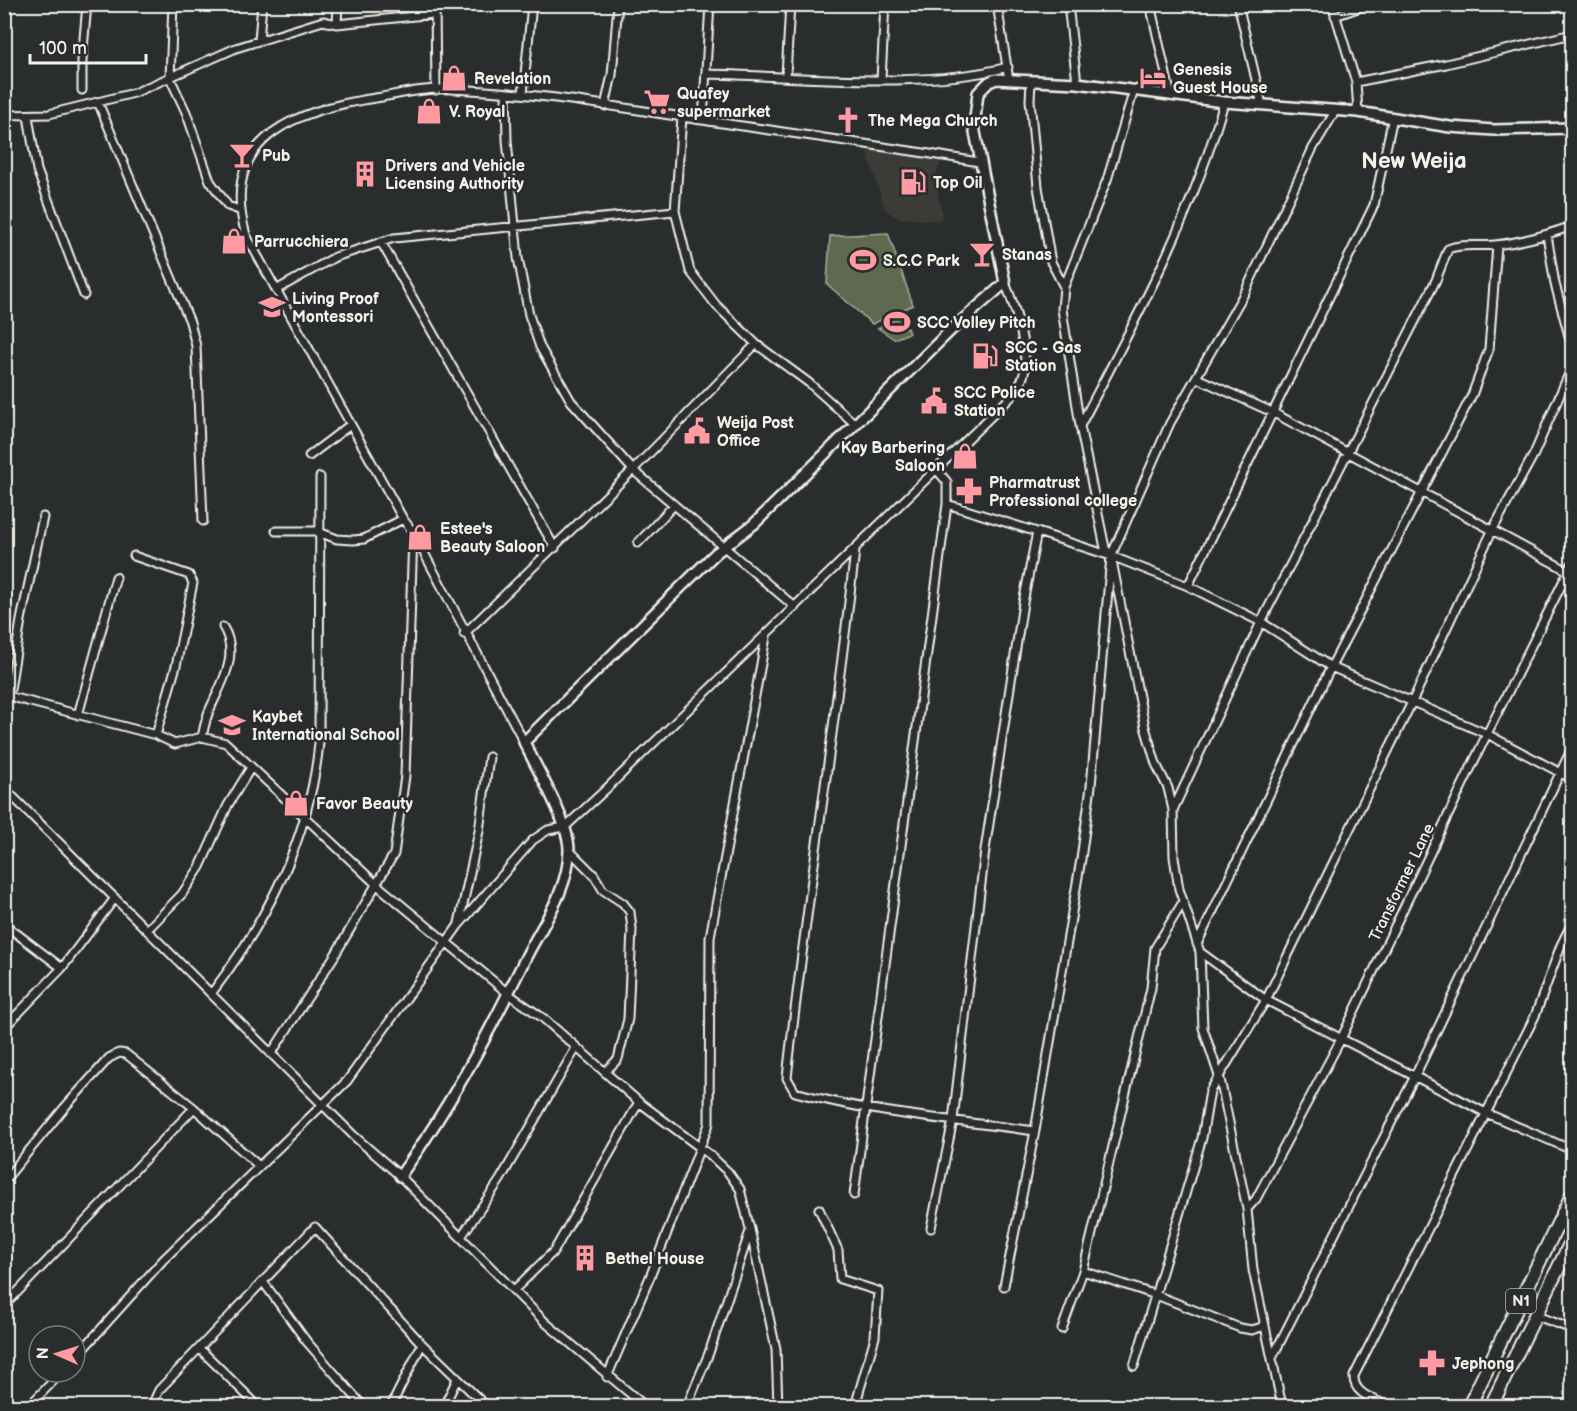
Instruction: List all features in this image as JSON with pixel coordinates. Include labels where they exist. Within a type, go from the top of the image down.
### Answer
[{"type":"highway","name":"N1","points":[[1469,1407],[1572,1195]]},
{"type":"highway","name":"N1","points":[[1491,1407],[1572,1240]]},
{"type":"street","points":[[4,27],[6,4]]},
{"type":"street","points":[[82,90],[87,4]]},
{"type":"street","points":[[173,4],[170,78],[186,112],[210,181],[228,206],[239,210]]},
{"type":"street","points":[[259,40],[262,4]]},
{"type":"street","points":[[337,24],[338,4]]},
{"type":"street","points":[[435,4],[436,90]]},
{"type":"street","points":[[523,94],[532,4]]},
{"type":"street","points":[[606,106],[612,75],[618,4]]},
{"type":"street","points":[[703,120],[710,4]]},
{"type":"street","points":[[786,76],[790,4]]},
{"type":"street","points":[[881,79],[885,4]]},
{"type":"street","points":[[997,4],[1009,80]]},
{"type":"street","points":[[1068,4],[1077,83]]},
{"type":"street","points":[[1150,4],[1171,96]]},
{"type":"street","points":[[1238,4],[1262,105]]},
{"type":"street","points":[[1332,4],[1356,82],[1358,112]]},
{"type":"street","points":[[1335,16],[1369,4]]},
{"type":"street","points":[[4,115],[28,116],[98,102],[150,88],[187,68],[259,40],[323,21],[337,24],[434,14]]},
{"type":"street","points":[[1356,82],[1446,64],[1572,34]]},
{"type":"street","points":[[707,74],[881,79],[975,74],[1008,67]]},
{"type":"street","points":[[87,1345],[163,1260],[347,1081],[458,926],[532,840],[548,830],[565,827],[766,637],[1012,396],[1021,382],[1025,367],[1023,348],[1005,284],[979,162],[974,127],[978,93],[989,82],[996,79],[1077,83],[1224,102],[1358,112],[1450,127],[1494,130],[1572,128]]},
{"type":"street","points":[[1031,82],[1030,100],[1038,187],[1051,262],[1064,287]]},
{"type":"street","points":[[400,1176],[462,1083],[510,995],[566,877],[569,850],[565,827],[524,742],[464,634],[413,532],[403,519],[350,425],[246,235],[239,210],[238,186],[250,156],[270,134],[285,124],[320,109],[436,90],[523,94],[979,162]]},
{"type":"street","points":[[1134,90],[1107,180],[1064,287],[1062,309],[1080,426],[1105,548],[1111,556],[1145,727],[1156,764],[1168,788],[1173,810],[1174,857],[1183,902],[1200,952],[1203,1028],[1220,1079],[1247,1209],[1252,1270],[1282,1407]]},
{"type":"street","points":[[506,94],[507,140],[522,287],[540,347],[571,401],[633,470],[795,607]]},
{"type":"street","points":[[98,102],[190,322],[194,338],[203,521]]},
{"type":"street","points":[[1080,426],[1183,225],[1203,174],[1224,102]]},
{"type":"street","points":[[1004,1286],[1035,1131],[1081,859],[1091,786],[1111,556],[1170,423],[1245,292],[1313,148],[1336,110]]},
{"type":"street","points":[[28,116],[37,170],[84,295]]},
{"type":"street","points":[[682,117],[675,211],[684,251],[696,281],[716,305],[756,344],[809,383],[855,424]]},
{"type":"street","points":[[1188,586],[1374,204],[1393,117]]},
{"type":"street","points":[[276,290],[335,256],[410,236],[675,211]]},
{"type":"street","points":[[1173,810],[1261,622],[1436,280],[1448,249],[1455,246],[1497,245],[1547,235],[1572,226]]},
{"type":"street","points":[[1547,235],[1555,284],[1572,347]]},
{"type":"street","points":[[381,242],[555,548]]},
{"type":"street","points":[[1197,944],[1331,667],[1472,395],[1489,349],[1497,245]]},
{"type":"street","points":[[524,742],[683,585],[724,547],[754,524],[951,330],[1005,284]]},
{"type":"street","points":[[464,634],[555,548],[756,344]]},
{"type":"street","points":[[1134,1366],[1202,1138],[1210,1091],[1220,1079],[1266,1000],[1413,700],[1492,531],[1534,454],[1572,368]]},
{"type":"street","points":[[1197,378],[1272,412],[1422,495],[1571,573]]},
{"type":"street","points":[[309,456],[350,425]]},
{"type":"street","points":[[854,1195],[947,504],[947,482],[937,470]]},
{"type":"street","points":[[211,994],[239,957],[276,895],[307,817],[316,781],[319,743],[320,477]]},
{"type":"street","points":[[947,504],[1111,556],[1188,586],[1261,622],[1331,667],[1413,700],[1487,734],[1572,779]]},
{"type":"street","points":[[638,543],[674,505]]},
{"type":"street","points":[[42,518],[7,696],[156,735],[175,744],[202,737],[225,743],[250,769],[307,817],[376,884],[510,995],[543,1018],[639,1102],[720,1163],[740,1189],[750,1229],[776,1349],[778,1407]]},
{"type":"street","points":[[276,531],[320,532],[337,539],[364,539],[403,519]]},
{"type":"street","points":[[271,1054],[335,955],[394,854],[405,776],[413,532]]},
{"type":"street","points":[[931,1228],[953,1120],[985,850],[1023,603],[1037,532]]},
{"type":"street","points":[[855,549],[838,704],[806,912],[787,1078],[795,1092],[866,1108],[1035,1131]]},
{"type":"street","points":[[134,556],[189,575],[193,583],[176,666],[156,735]]},
{"type":"street","name":"Transformer Lane","points":[[1247,1209],[1256,1199],[1341,1039],[1487,734],[1571,573],[1572,564]]},
{"type":"street","points":[[78,715],[116,577]]},
{"type":"street","points":[[202,737],[208,711],[223,684],[232,647],[223,627]]},
{"type":"street","points":[[607,1377],[650,1276],[709,1124],[710,937],[766,637]]},
{"type":"street","points":[[1272,1358],[1415,1076],[1572,748]]},
{"type":"street","points":[[458,926],[479,831],[489,757]]},
{"type":"street","points":[[147,930],[182,894],[200,867],[228,806],[250,769]]},
{"type":"street","points":[[4,789],[322,1104],[400,1176],[546,1323],[645,1407]]},
{"type":"street","points":[[569,850],[594,875],[603,890],[623,903],[630,912],[633,929],[627,1019],[618,1059],[606,1071]]},
{"type":"street","points":[[4,1028],[62,968],[116,898]]},
{"type":"street","points":[[1062,1329],[1083,1271],[1150,988],[1155,948],[1183,902]]},
{"type":"street","points":[[1388,1407],[1357,1390],[1354,1376],[1535,1016],[1561,945],[1572,923]]},
{"type":"street","points":[[4,924],[62,968]]},
{"type":"street","points":[[1200,952],[1266,1000],[1486,1113],[1572,1150]]},
{"type":"street","points":[[461,1237],[500,1180],[576,1048]]},
{"type":"street","points":[[4,1181],[64,1107],[109,1058],[118,1053],[126,1054],[194,1108],[259,1166]]},
{"type":"street","points":[[514,1290],[554,1251],[639,1102]]},
{"type":"street","points":[[4,1306],[194,1108]]},
{"type":"street","points":[[819,1209],[838,1250],[840,1279],[878,1291],[875,1337],[855,1407]]},
{"type":"street","points":[[156,1405],[159,1390],[264,1283],[315,1227],[422,1344],[486,1407]]},
{"type":"street","points":[[687,1407],[709,1353],[750,1229]]},
{"type":"street","points":[[1083,1271],[1156,1295],[1240,1328],[1252,1330],[1265,1326]]},
{"type":"street","points":[[264,1283],[307,1342],[363,1407]]},
{"type":"street","points":[[1534,1316],[1572,1329]]},
{"type":"street","points":[[391,1407],[422,1344]]},
{"type":"street","points":[[199,1348],[258,1407]]},
{"type":"street","points":[[444,1407],[457,1378]]},
{"type":"street","points":[[29,1407],[51,1384]]},
{"type":"shaded area","points":[[866,148],[942,159],[935,178],[943,216],[939,221],[898,218],[885,210]]},
{"type":"green space","name":"S.C.C Park","points":[[888,233],[913,305],[872,324],[827,284],[830,236]]},
{"type":"green space","name":"SCC Volley Pitch","points":[[902,316],[909,333],[894,339],[878,328]]},
{"type":"place","name":"Revelation","points":[[454,78]]},
{"type":"place","name":"Genesis Guest House","points":[[1153,78]]},
{"type":"place","name":"Quafey supermarket","points":[[657,102]]},
{"type":"place","name":"V. Royal","points":[[429,111]]},
{"type":"place","name":"The Mega Church","points":[[848,120]]},
{"type":"place","name":"Pub","points":[[242,155]]},
{"type":"place","name":"Drivers and Vehicle Licensing Authority","points":[[365,174]]},
{"type":"place","name":"Top Oil","points":[[913,182]]},
{"type":"place","name":"Parrucchiera","points":[[234,241]]},
{"type":"place","name":"Stanas","points":[[982,254]]},
{"type":"place","name":"S.C.C Park","points":[[863,260]]},
{"type":"place","name":"Living Proof Montessori","points":[[272,307]]},
{"type":"place","name":"SCC Volley Pitch","points":[[897,322]]},
{"type":"place","name":"SCC - Gas Station","points":[[985,356]]},
{"type":"place","name":"SCC Police Station","points":[[934,401]]},
{"type":"place","name":"Weija Post Office","points":[[697,431]]},
{"type":"place","name":"Kay Barbering Saloon","points":[[965,456]]},
{"type":"place","name":"Pharmatrust Professional college","points":[[969,491]]},
{"type":"place","name":"Estee's Beauty Saloon","points":[[420,537]]},
{"type":"place","name":"Kaybet International School","points":[[232,725]]},
{"type":"place","name":"Favor Beauty","points":[[296,803]]},
{"type":"place","name":"Bethel House","points":[[585,1258]]},
{"type":"place","name":"Jephong","points":[[1432,1363]]},
{"type":"district","name":"New Weija","points":[[1414,160]]}]
